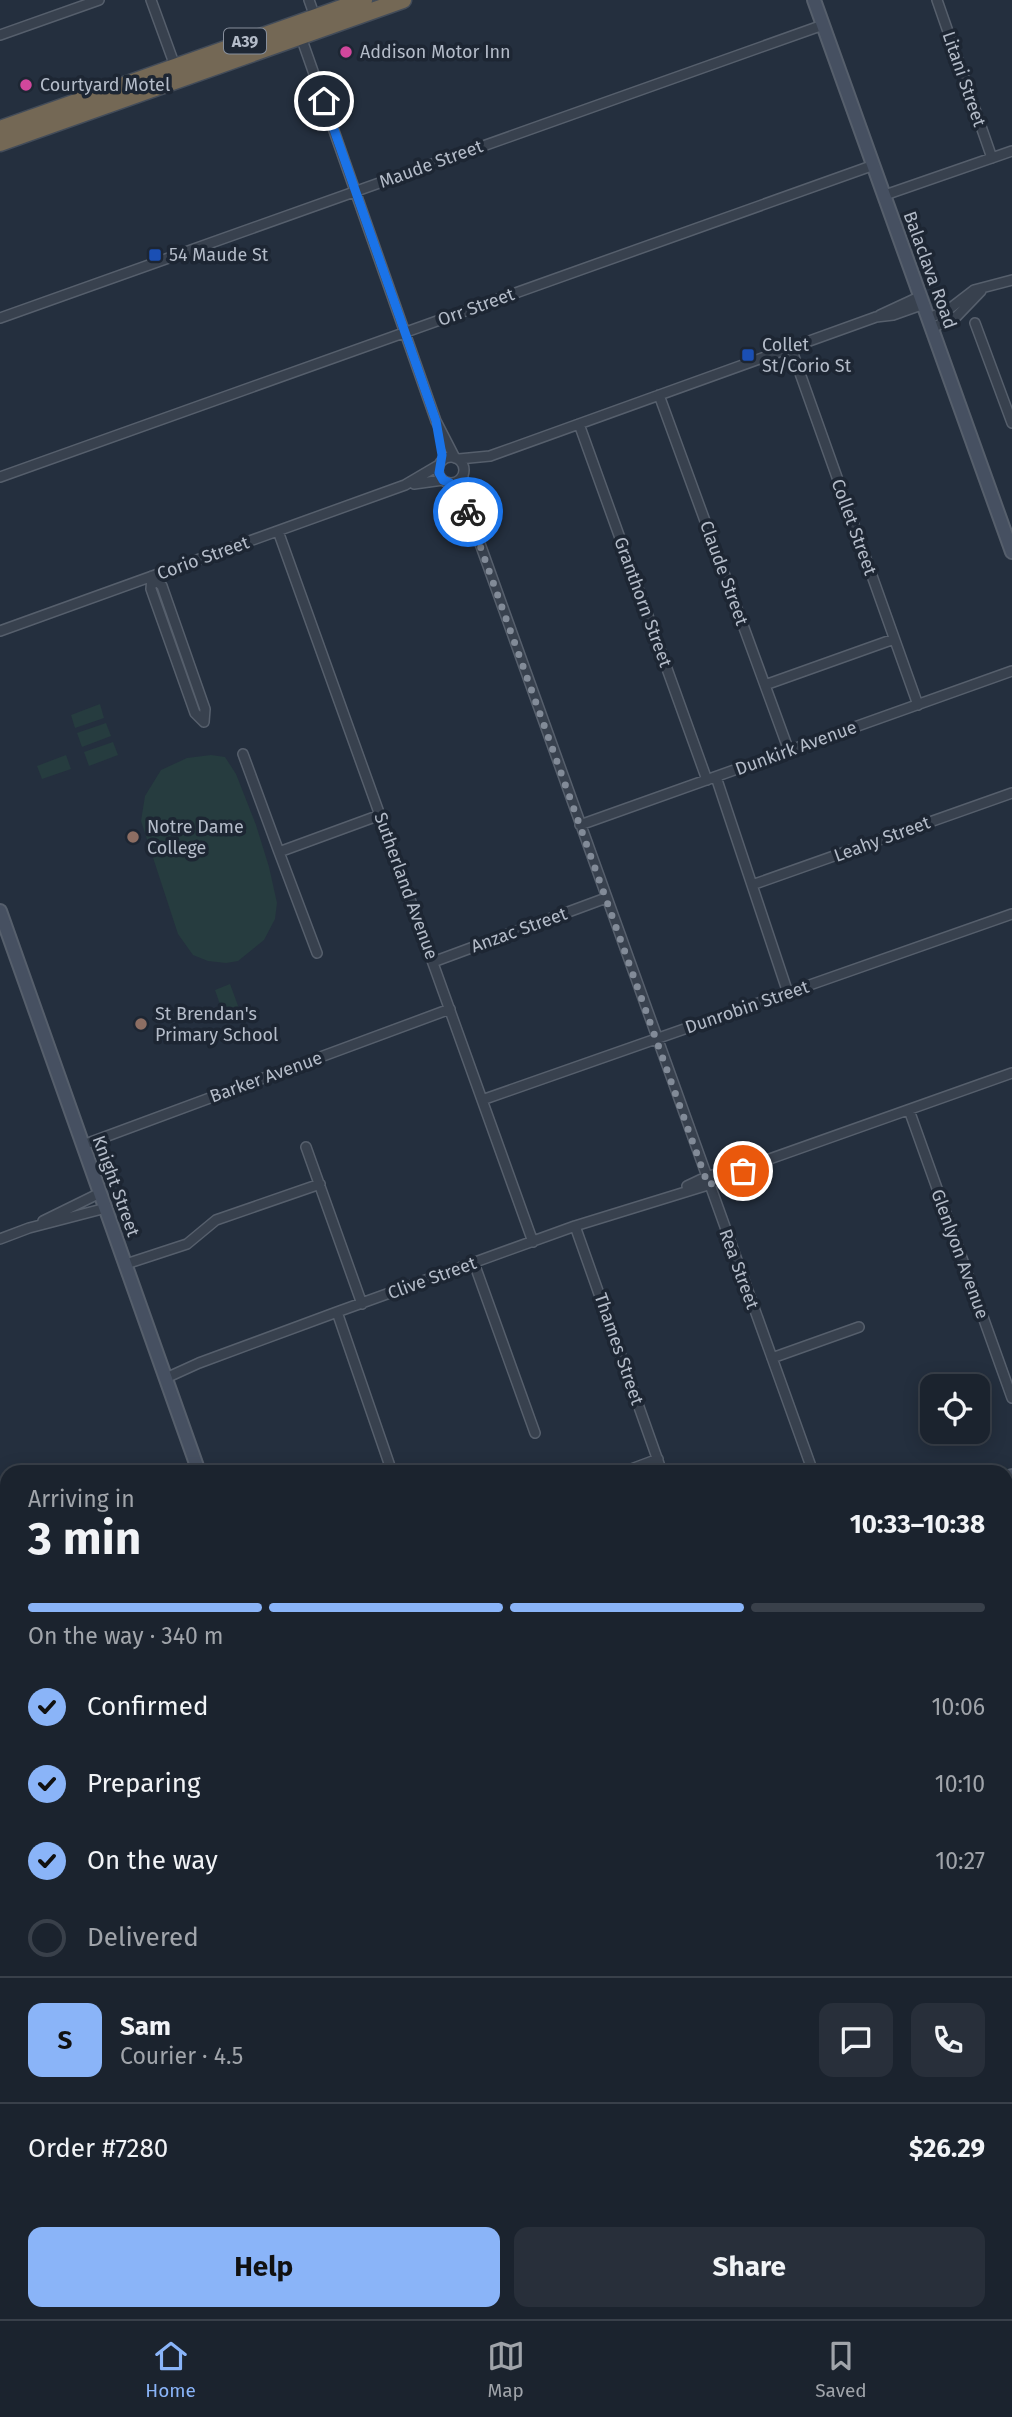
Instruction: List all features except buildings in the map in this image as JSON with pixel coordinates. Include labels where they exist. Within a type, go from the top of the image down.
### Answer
[{"type":"highway","name":"A39","points":[[317,24],[364,0]]},
{"type":"highway","name":"A39","points":[[1,137],[298,30],[403,0]]},
{"type":"street","points":[[0,35],[99,0]]},
{"type":"street","points":[[151,0],[178,73]]},
{"type":"street","points":[[309,0],[317,24]]},
{"type":"street","name":"Balaclava Road","points":[[814,0],[1011,545]]},
{"type":"street","name":"Litani Street","points":[[937,0],[992,158]]},
{"type":"street","name":"Maude Street","points":[[0,318],[823,25]]},
{"type":"street","points":[[298,30],[436,421],[441,444],[439,473],[447,481],[457,481],[490,456],[876,317],[893,315],[923,300]]},
{"type":"street","points":[[885,195],[1012,151]]},
{"type":"street","name":"Orr Street","points":[[0,477],[874,165]]},
{"type":"street","points":[[930,323],[975,290],[1012,280]]},
{"type":"street","name":"Balaclava Road","points":[[975,323],[1011,418]]},
{"type":"street","name":"Collet Street","points":[[791,348],[918,705]]},
{"type":"street","name":"Claude Street","points":[[659,395],[789,751]]},
{"type":"street","points":[[436,421],[463,465],[463,474]]},
{"type":"street","name":"Granthorn Street","points":[[579,424],[752,885],[788,993]]},
{"type":"street","points":[[440,464],[448,458],[490,456]]},
{"type":"street","name":"Corio Street","points":[[0,631],[405,485],[440,464]]},
{"type":"street","name":"Rea Street","points":[[463,474],[469,513],[810,1465]]},
{"type":"street","name":"Corio Street","points":[[405,485],[447,481]]},
{"type":"street","name":"Rea Street","points":[[447,481],[469,513]]},
{"type":"street","name":"Sutherland Avenue","points":[[278,531],[533,1242]]},
{"type":"street","points":[[152,576],[162,586],[205,709],[204,722],[195,713],[151,589],[152,576]]},
{"type":"street","points":[[765,685],[894,639]]},
{"type":"street","name":"Dunkirk Avenue","points":[[580,825],[1012,671]]},
{"type":"street","points":[[243,754],[317,953]]},
{"type":"street","name":"Leahy Street","points":[[752,885],[1012,793]]},
{"type":"street","points":[[279,852],[380,815]]},
{"type":"street","name":"Anzac Street","points":[[433,962],[606,898]]},
{"type":"street","name":"Knight Street","points":[[0,911],[3,931],[83,1145],[197,1465]]},
{"type":"street","name":"Dunrobin Street","points":[[482,1100],[1012,914]]},
{"type":"street","name":"Barker Avenue","points":[[83,1145],[450,1009]]},
{"type":"street","name":"Clive Street","points":[[165,1375],[575,1226],[750,1167],[1012,1073]]},
{"type":"street","name":"Glenlyon Avenue","points":[[909,1110],[1012,1398]]},
{"type":"street","points":[[306,1146],[362,1304]]},
{"type":"street","points":[[126,1264],[187,1244],[216,1220],[320,1184]]},
{"type":"street","points":[[0,1239],[29,1228],[100,1193]]},
{"type":"street","points":[[29,1228],[106,1209]]},
{"type":"street","name":"Thames Street","points":[[575,1226],[659,1465]]},
{"type":"street","points":[[474,1263],[535,1433]]},
{"type":"street","points":[[337,1312],[390,1465]]},
{"type":"street","points":[[772,1358],[859,1327]]},
{"type":"street","points":[[641,1465],[657,1459]]},
{"type":"green space","points":[[100,704],[104,718],[75,728],[71,715]]},
{"type":"green space","points":[[106,723],[111,736],[82,747],[77,733]]},
{"type":"green space","points":[[113,742],[118,755],[89,766],[84,752]]},
{"type":"green space","points":[[66,755],[71,769],[42,779],[37,766]]},
{"type":"green space","points":[[211,755],[225,757],[236,774],[256,825],[277,903],[275,919],[264,940],[238,961],[226,963],[208,961],[193,955],[178,934],[141,821],[145,796],[161,770],[187,758]]},
{"type":"green space","points":[[230,984],[241,1014],[225,1019],[215,990]]},
{"type":"way so far","points":[[468,512],[708,1185],[743,1171]]},
{"type":"place","name":"Addison Motor Inn","points":[[346,52]]},
{"type":"place","name":"Courtyard Motel","points":[[26,85]]},
{"type":"place","name":"54 Maude St","points":[[155,255]]},
{"type":"place","name":"Collet St/Corio St","points":[[748,355]]},
{"type":"place","name":"Notre Dame College","points":[[133,837]]},
{"type":"place","name":"St Brendan's Primary School","points":[[141,1024]]},
{"type":"route","points":[[324,101],[436,421],[442,455],[439,473],[460,496],[468,512]]}]
